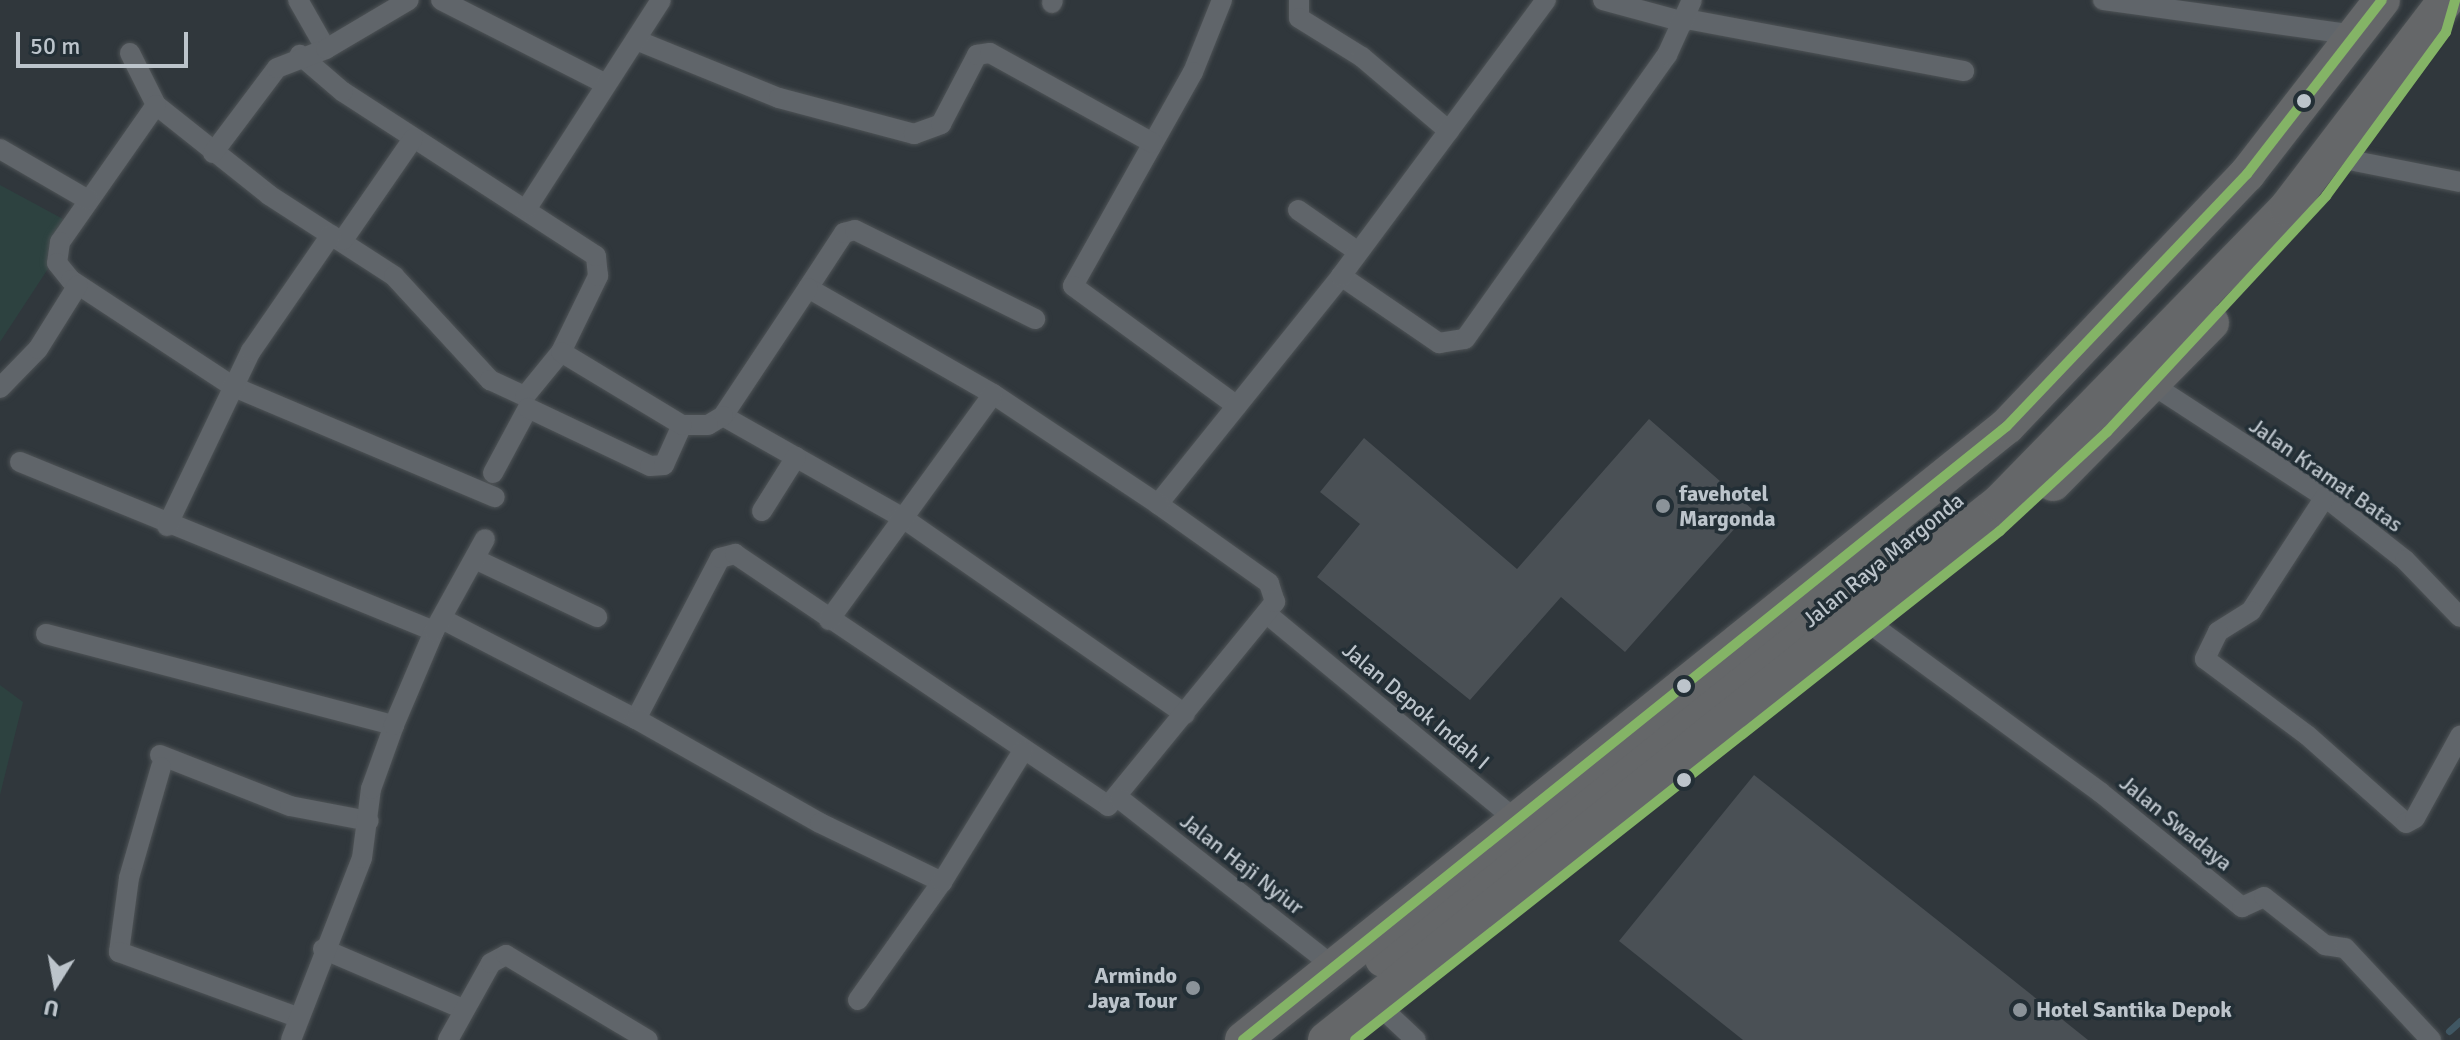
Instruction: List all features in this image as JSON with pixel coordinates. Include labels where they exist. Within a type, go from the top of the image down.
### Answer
[{"type":"highway","name":"Jalan Raya Margonda","points":[[2366,41],[2382,0]]},
{"type":"highway","name":"Jalan Raya Margonda","points":[[1281,1040],[1353,1014],[1876,628],[1989,491],[2255,182],[2366,41],[2408,0]]},
{"type":"highway","name":"Jalan Raya Margonda","points":[[1353,1014],[1524,827],[1989,491],[2153,385],[2244,272],[2446,0]]},
{"type":"highway","name":"Jalan Raya Margonda","points":[[1243,1040],[1353,1014],[1989,491],[2244,272],[2354,161],[2446,32],[2455,0]]},
{"type":"street","points":[[298,0],[326,49]]},
{"type":"street","points":[[213,153],[277,68],[300,55],[326,49],[409,0]]},
{"type":"street","points":[[441,0],[606,84]]},
{"type":"street","points":[[527,208],[661,0]]},
{"type":"street","points":[[1222,0],[1193,72],[1073,286],[1237,406]]},
{"type":"street","points":[[1299,0],[1299,18],[1362,57],[1449,131]]},
{"type":"street","points":[[1158,504],[1341,276],[1546,0]]},
{"type":"street","points":[[1603,0],[1687,14],[1964,71]]},
{"type":"street","points":[[2103,0],[2366,41]]},
{"type":"street","points":[[1341,276],[1439,343],[1465,339],[1687,14]]},
{"type":"street","points":[[636,40],[779,98],[914,134],[941,124],[977,55],[990,53],[1153,143]]},
{"type":"street","points":[[130,53],[156,105],[213,153],[401,282],[490,380],[525,396],[561,352],[600,263],[527,208],[413,139],[300,55]]},
{"type":"street","points":[[156,105],[60,242],[57,263],[78,285],[234,387],[495,497]]},
{"type":"street","points":[[167,526],[251,351],[413,139]]},
{"type":"street","points":[[0,149],[88,200]]},
{"type":"street","points":[[2354,161],[2460,182]]},
{"type":"street","points":[[1298,210],[1357,251]]},
{"type":"street","points":[[561,352],[682,425],[695,428],[723,416],[844,233],[855,230],[1035,319]]},
{"type":"street","points":[[0,388],[38,349],[78,285]]},
{"type":"street","points":[[636,719],[720,558],[743,557],[829,620],[1102,804],[1120,799],[1275,602],[1269,583],[1158,504],[993,394],[808,288]]},
{"type":"street","name":"Jalan Kramat Batas","points":[[2153,385],[2325,497],[2405,560],[2460,617]]},
{"type":"street","points":[[829,620],[900,516],[993,394]]},
{"type":"street","points":[[493,473],[528,408],[650,466],[664,465],[682,425]]},
{"type":"street","points":[[723,416],[900,516],[1185,714]]},
{"type":"street","points":[[762,511],[796,457]]},
{"type":"street","points":[[20,462],[167,526],[439,625],[636,719],[820,823],[942,882]]},
{"type":"street","points":[[2325,497],[2251,611],[2218,632],[2204,658],[2307,735],[2406,823],[2415,818],[2453,760],[2460,736]]},
{"type":"street","points":[[291,1040],[323,949],[362,858],[371,789],[394,725],[439,625],[477,560],[485,539]]},
{"type":"street","points":[[477,560],[597,617]]},
{"type":"street","name":"Jalan Depok Indah I","points":[[1267,614],[1524,827]]},
{"type":"street","name":"Jalan Swadaya","points":[[1876,628],[2100,792],[2242,907],[2264,897],[2325,945],[2345,948],[2431,1040]]},
{"type":"street","points":[[46,634],[394,725]]},
{"type":"street","points":[[858,1000],[942,882],[1023,751]]},
{"type":"street","points":[[299,1018],[119,952],[129,878],[161,761],[290,806],[369,821]]},
{"type":"street","name":"Jalan Haji Nyiur","points":[[1120,799],[1353,1014],[1416,1040]]},
{"type":"street","points":[[323,949],[463,1009]]},
{"type":"street","points":[[448,1040],[491,963],[506,955],[648,1040]]},
{"type":"green space","points":[[0,185],[76,226],[0,342]]},
{"type":"green space","points":[[0,685],[23,702],[0,795]]},
{"type":"building","points":[[1649,419],[1752,509],[1625,652],[1561,597],[1470,700],[1317,577],[1360,524],[1320,492],[1364,438],[1517,569]]},
{"type":"building","points":[[1754,775],[2088,1040],[1743,1040],[1619,941]]},
{"type":"waterway","points":[[2449,1031],[2460,1021]]},
{"type":"transit line","points":[[1243,1040],[2007,426],[2247,174],[2382,0]]},
{"type":"transit line","points":[[1355,1040],[2000,531],[2107,432],[2326,196],[2446,32],[2455,0]]},
{"type":"place","name":"favehotel Margonda","points":[[1663,506]]},
{"type":"place","name":"Armindo Jaya Tour","points":[[1193,988]]},
{"type":"place","name":"Hotel Santika Depok","points":[[2020,1010]]}]
